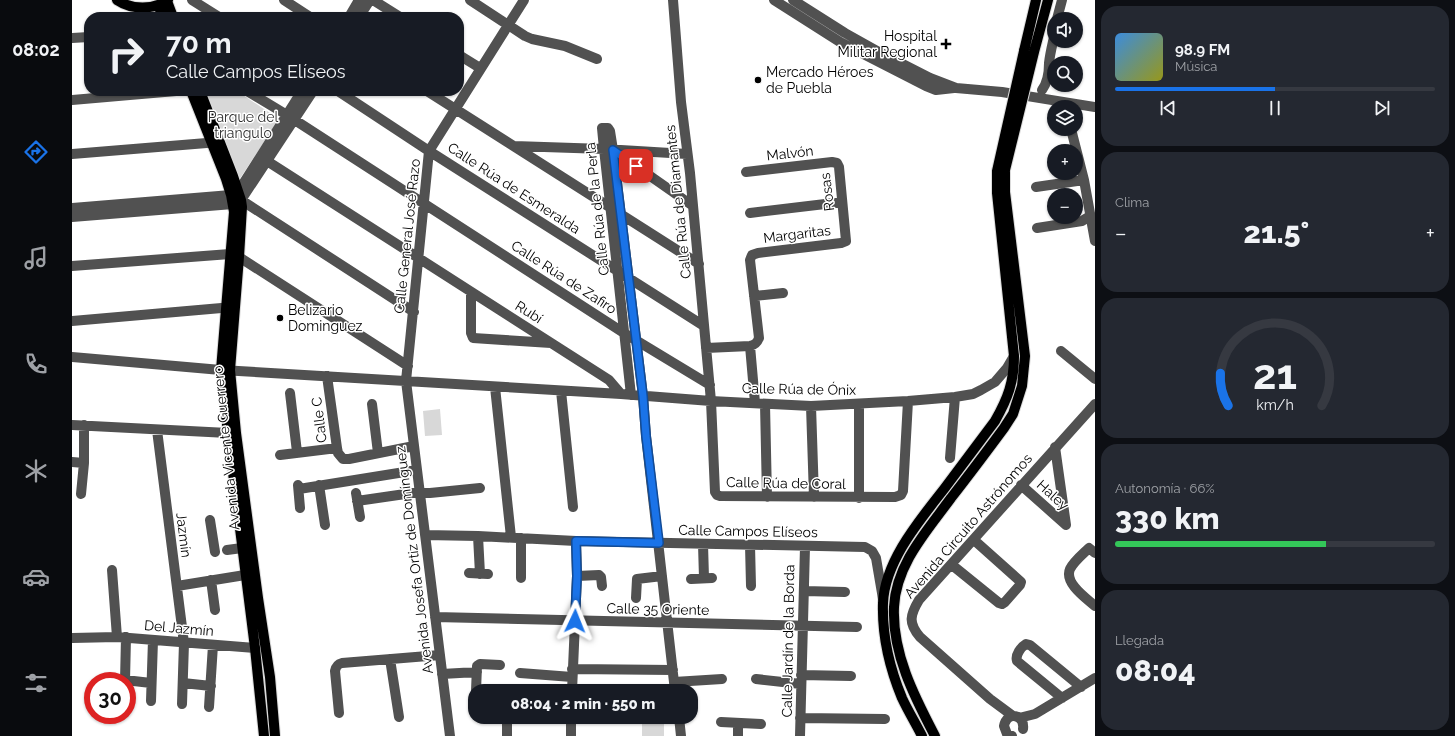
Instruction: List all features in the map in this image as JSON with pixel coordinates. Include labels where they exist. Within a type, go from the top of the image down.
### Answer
[{"type":"main road","points":[[117,0],[133,7],[146,8],[165,2]]},
{"type":"main road","points":[[922,736],[902,699],[890,661],[884,630],[883,602],[894,563],[909,534],[995,421],[1011,388],[1014,371],[1014,356],[997,193],[1024,51],[1036,0]]},
{"type":"main road","points":[[935,736],[918,704],[905,673],[896,637],[894,607],[898,586],[911,553],[1004,428],[1013,414],[1022,386],[1025,356],[1001,170],[1048,0]]},
{"type":"main road","points":[[164,12],[165,2]]},
{"type":"main road","points":[[165,2],[170,12]]},
{"type":"main road","name":"Avenida Vicente Guerrero","points":[[194,96],[215,143],[236,198],[234,212],[235,256],[225,370],[228,433],[245,575],[253,598],[270,678],[275,736]]},
{"type":"main road","name":"Avenida Vicente Guerrero","points":[[201,96],[215,143]]},
{"type":"main road","name":"Avenida Vicente Guerrero","points":[[225,370],[236,433],[253,598],[255,648],[264,736]]},
{"type":"street","points":[[192,0],[211,12]]},
{"type":"street","points":[[284,0],[302,12]]},
{"type":"street","points":[[351,12],[359,0]]},
{"type":"street","points":[[363,12],[372,0],[392,12]]},
{"type":"street","points":[[470,0],[532,39],[565,46],[597,59]]},
{"type":"street","name":"Calle General José Razo","points":[[464,94],[524,0]]},
{"type":"street","name":"Calle Rúa de Diamantes","points":[[673,0],[681,102],[688,154],[711,401]]},
{"type":"street","points":[[774,0],[840,42],[956,88],[1041,95],[1052,100]]},
{"type":"street","points":[[793,0],[845,33],[877,57]]},
{"type":"street","points":[[1059,12],[1062,0]]},
{"type":"street","points":[[72,38],[84,37]]},
{"type":"street","points":[[1041,95],[1050,71],[1049,63],[1052,48]]},
{"type":"street","points":[[464,58],[480,68]]},
{"type":"street","points":[[72,100],[118,96]]},
{"type":"street","name":"Calle Rúa de Zafiro","points":[[255,96],[636,340],[710,385]]},
{"type":"street","points":[[72,217],[236,198],[267,161],[300,96]]},
{"type":"street","points":[[236,198],[290,117],[309,96]]},
{"type":"street","name":"Calle Rúa de Esmeralda","points":[[346,96],[429,151],[704,326]]},
{"type":"street","points":[[435,96],[699,264]]},
{"type":"street","name":"Calle General José Razo","points":[[406,381],[429,151],[463,96]]},
{"type":"street","points":[[1083,106],[1095,107]]},
{"type":"street","points":[[1073,136],[1091,203],[1090,216],[1095,241]]},
{"type":"street","points":[[72,154],[215,143]]},
{"type":"street","points":[[514,146],[608,149],[688,154]]},
{"type":"street","points":[[608,149],[693,206]]},
{"type":"street","name":"Calle Rúa de la Perla","points":[[608,149],[611,209],[624,332],[626,395]]},
{"type":"street","name":"Calle Rúa de la Perla","points":[[608,149],[620,215],[643,396],[646,436],[675,684]]},
{"type":"street","name":"Rubí","points":[[267,161],[609,380],[626,395]]},
{"type":"street","name":"Malvón","points":[[746,172],[832,162],[837,163]]},
{"type":"street","name":"Rosas","points":[[837,163],[839,167],[846,241]]},
{"type":"street","points":[[1036,187],[1084,180]]},
{"type":"street","points":[[72,208],[236,198],[414,312]]},
{"type":"street","points":[[750,213],[842,202]]},
{"type":"street","points":[[1037,228],[1082,221],[1090,216]]},
{"type":"street","name":"Margaritas","points":[[754,296],[750,260],[752,255],[841,243],[846,241]]},
{"type":"street","points":[[72,266],[235,256],[408,366]]},
{"type":"street","points":[[471,292],[471,333],[473,338],[552,343]]},
{"type":"street","points":[[706,348],[754,344],[759,338],[754,296],[783,293]]},
{"type":"street","points":[[72,321],[230,308]]},
{"type":"street","points":[[754,344],[760,404],[766,497]]},
{"type":"street","points":[[1061,351],[1095,379]]},
{"type":"street","name":"Calle Rúa de Ónix","points":[[72,358],[225,370],[812,406],[908,401],[973,394],[988,387],[1001,375],[1014,356]]},
{"type":"street","name":"Calle C","points":[[327,376],[338,453],[342,458],[349,459],[378,453]]},
{"type":"street","name":"Avenida Josefa Ortiz de Domínguez","points":[[406,381],[434,617],[450,736]]},
{"type":"street","points":[[495,387],[522,578]]},
{"type":"street","points":[[561,391],[573,507]]},
{"type":"street","points":[[290,393],[297,452]]},
{"type":"street","points":[[950,458],[955,397]]},
{"type":"street","name":"Calle Rúa de Coral","points":[[711,401],[715,492],[717,495],[859,498],[895,498],[900,496],[903,491],[908,401]]},
{"type":"street","points":[[372,404],[378,453],[414,446]]},
{"type":"street","points":[[859,404],[859,498]]},
{"type":"street","name":"Avenida Circuito Astrónomos","points":[[1016,717],[990,699],[920,637],[914,630],[911,617],[919,600],[1095,404]]},
{"type":"street","points":[[812,406],[814,497]]},
{"type":"street","points":[[72,425],[228,433]]},
{"type":"street","points":[[81,494],[84,463],[84,425]]},
{"type":"street","name":"Jazmín","points":[[157,430],[184,643],[182,704]]},
{"type":"street","name":"Haley","points":[[1021,485],[1066,525],[1056,447]]},
{"type":"street","points":[[280,455],[337,448]]},
{"type":"street","points":[[72,462],[84,463]]},
{"type":"street","points":[[300,508],[298,487],[417,470]]},
{"type":"street","points":[[318,485],[325,525]]},
{"type":"street","points":[[360,517],[357,497],[420,492],[430,493],[480,488]]},
{"type":"street","points":[[210,520],[215,552]]},
{"type":"street","name":"Calle Campos Elíseos","points":[[425,535],[576,541],[865,548],[869,549],[876,558],[883,602]]},
{"type":"street","points":[[470,573],[484,574],[478,536]]},
{"type":"street","points":[[952,565],[1002,604],[1020,585],[1021,582],[974,540]]},
{"type":"street","points":[[572,684],[577,576],[576,541]]},
{"type":"street","points":[[691,579],[708,578],[703,544]]},
{"type":"street","points":[[750,545],[751,586]]},
{"type":"street","name":"Calle Jardín de la Borda","points":[[800,736],[805,547]]},
{"type":"street","points":[[227,550],[242,548]]},
{"type":"street","points":[[1092,550],[1072,567],[1069,574],[1075,588],[1095,606]]},
{"type":"street","points":[[112,570],[124,672]]},
{"type":"street","points":[[177,586],[245,575]]},
{"type":"street","points":[[577,576],[599,575],[601,577],[602,586]]},
{"type":"street","points":[[636,598],[637,579],[662,576]]},
{"type":"street","points":[[211,580],[215,610]]},
{"type":"street","points":[[804,591],[845,592]]},
{"type":"street","name":"Calle 35 Oriente","points":[[434,617],[857,627]]},
{"type":"street","name":"Del Jazmín","points":[[72,638],[102,636],[121,637],[255,648]]},
{"type":"street","points":[[151,700],[152,640]]},
{"type":"street","points":[[1062,698],[1017,661],[1017,656],[1026,644],[1030,645],[1081,687]]},
{"type":"street","points":[[209,707],[213,645]]},
{"type":"street","points":[[339,713],[335,671],[339,664],[440,655]]},
{"type":"street","points":[[390,659],[398,717]]},
{"type":"street","points":[[476,684],[477,667],[479,665],[500,665]]},
{"type":"street","points":[[520,673],[572,674],[673,670]]},
{"type":"street","points":[[442,674],[477,672]]},
{"type":"street","points":[[756,679],[801,680],[851,676]]},
{"type":"street","points":[[1013,733],[1007,719],[1035,714],[1095,678]]},
{"type":"street","points":[[688,684],[722,679]]},
{"type":"street","points":[[136,682],[151,683]]},
{"type":"street","points":[[183,684],[211,686]]},
{"type":"street","name":"Avenida Circuito Astrónomos","points":[[990,699],[1013,733]]},
{"type":"street","points":[[1013,733],[1045,708]]},
{"type":"street","points":[[1013,733],[1023,722],[1016,717]]},
{"type":"street","points":[[800,718],[885,719]]},
{"type":"street","points":[[721,722],[761,724]]},
{"type":"street","points":[[738,723],[738,736]]},
{"type":"street","points":[[507,724],[507,736]]},
{"type":"street","points":[[571,724],[571,736]]},
{"type":"street","points":[[680,724],[681,736]]},
{"type":"green space","name":"Parque del triangulo","points":[[205,96],[244,96],[279,119],[239,180]]},
{"type":"green space","points":[[440,409],[442,435],[425,436],[423,411]]},
{"type":"green space","points":[[642,724],[664,724],[664,736],[642,736]]},
{"type":"place","name":"Hospital Militar Regional","points":[[946,44]]},
{"type":"place","name":"Mercado Héroes de Puebla","points":[[758,80]]},
{"type":"place","name":"Belizario Dominguez","points":[[280,318]]},
{"type":"route","points":[[575,621],[577,576],[576,541],[659,543],[613,150],[636,166]]}]
